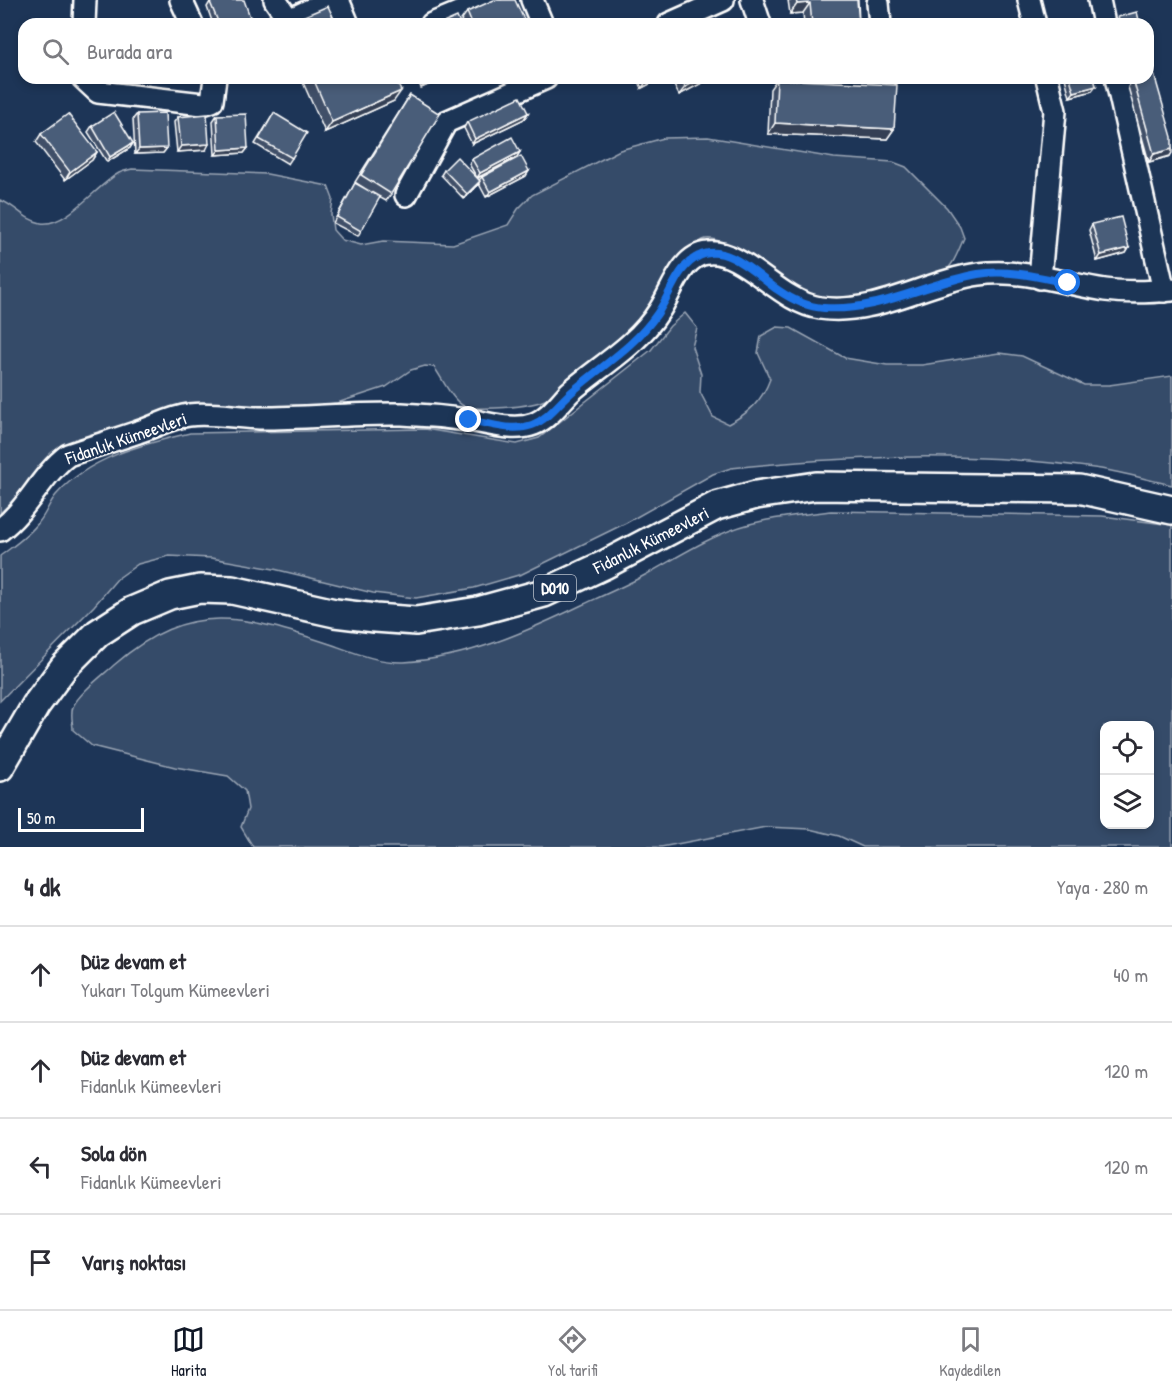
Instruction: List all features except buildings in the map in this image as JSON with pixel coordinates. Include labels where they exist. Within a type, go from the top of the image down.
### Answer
[{"type":"main road","name":"Fidanlık Kümeevleri","points":[[0,767],[36,705],[64,667],[98,633],[132,611],[170,595],[200,589],[232,590],[335,613],[416,621],[478,611],[544,593],[604,565],[716,506],[756,495],[816,486],[1079,489],[1172,510]]},
{"type":"street","points":[[84,18],[85,0]]},
{"type":"street","points":[[181,0],[189,18]]},
{"type":"street","points":[[275,0],[288,18]]},
{"type":"street","points":[[293,18],[331,0]]},
{"type":"street","points":[[338,0],[346,18]]},
{"type":"street","points":[[446,18],[489,0]]},
{"type":"street","points":[[532,0],[540,18]]},
{"type":"street","points":[[682,18],[723,0]]},
{"type":"street","points":[[752,0],[758,18]]},
{"type":"street","points":[[1029,0],[1034,18]]},
{"type":"street","points":[[1099,0],[1103,18]]},
{"type":"street","points":[[878,3],[879,18]]},
{"type":"street","points":[[90,84],[99,92],[203,104],[212,101],[214,84]]},
{"type":"street","points":[[406,195],[446,122],[532,84]]},
{"type":"street","points":[[1040,278],[1055,111],[1048,84]]},
{"type":"street","points":[[1117,84],[1168,290]]},
{"type":"street","name":"Fidanlık Kümeevleri","points":[[0,530],[22,508],[58,462],[68,454],[189,415],[265,418],[398,414],[435,416],[514,428],[532,425],[639,338],[661,309],[676,279],[688,264],[698,256],[708,253],[722,254],[737,260],[779,291],[803,304],[820,308],[834,309],[873,304],[979,274],[1000,273],[1040,278],[1104,290],[1133,292],[1168,290]]},
{"type":"shaded area","points":[[708,137],[834,158],[893,162],[906,167],[947,208],[960,227],[964,238],[953,262],[940,275],[875,296],[842,301],[812,299],[799,294],[737,250],[712,239],[703,240],[687,254],[639,324],[564,388],[545,400],[505,408],[464,406],[452,395],[434,367],[425,366],[411,370],[386,387],[337,403],[280,409],[228,409],[40,474],[0,513],[0,200],[41,223],[61,219],[110,179],[132,169],[267,174],[328,186],[333,199],[331,214],[333,230],[342,240],[361,245],[383,241],[453,244],[508,225],[518,209],[532,195],[620,150],[664,138]]},
{"type":"shaded area","points":[[685,313],[697,328],[692,347],[701,374],[700,392],[713,417],[728,424],[754,406],[767,387],[770,379],[758,353],[761,336],[777,327],[791,328],[845,358],[887,365],[922,365],[999,353],[1022,356],[1084,385],[1109,385],[1172,376],[1172,485],[1101,469],[1009,459],[963,457],[824,460],[731,468],[713,474],[626,523],[522,574],[474,588],[416,598],[373,593],[274,569],[211,558],[169,556],[138,564],[117,579],[94,606],[0,701],[0,556],[35,527],[54,498],[69,482],[84,471],[136,447],[190,433],[425,429],[517,444],[539,438],[651,350],[670,326]]},
{"type":"shaded area","points":[[831,511],[1102,516],[1172,525],[1172,847],[863,847],[839,836],[809,829],[766,827],[661,847],[253,847],[241,827],[248,809],[245,791],[228,776],[175,767],[92,746],[73,730],[72,709],[80,696],[98,679],[142,644],[168,630],[194,622],[220,619],[246,621],[273,626],[377,659],[395,662],[428,660],[474,649],[518,634],[630,583],[731,530],[773,519]]},
{"type":"route","points":[[469,420],[514,428],[532,425],[542,419],[571,392],[639,338],[661,309],[676,279],[688,264],[698,256],[708,253],[722,254],[737,260],[779,291],[803,304],[820,308],[834,309],[873,304],[979,274],[1023,274],[1068,283]]}]
